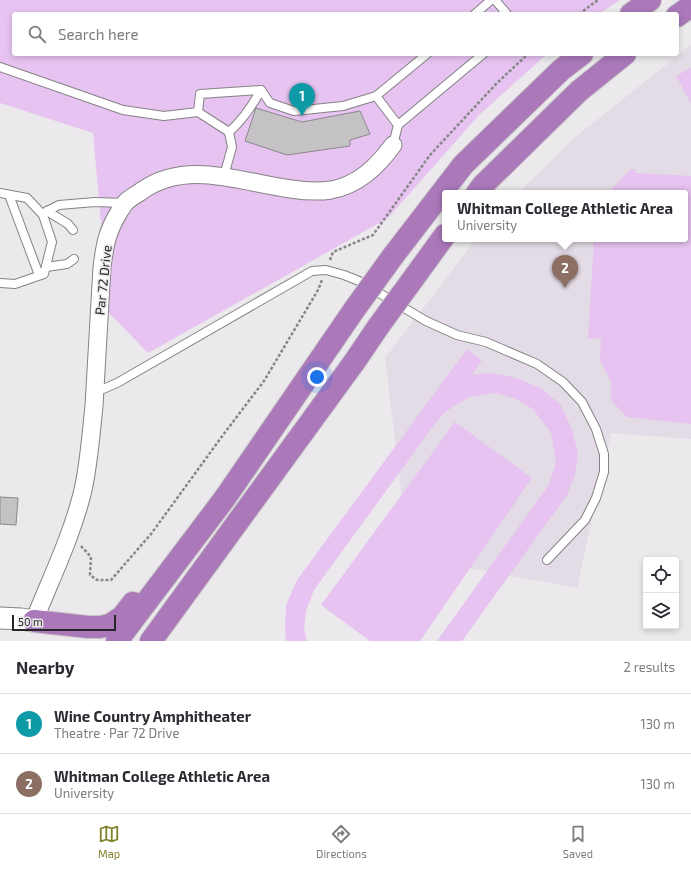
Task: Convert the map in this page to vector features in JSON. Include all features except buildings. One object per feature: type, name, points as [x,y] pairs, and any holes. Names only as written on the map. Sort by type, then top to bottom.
[{"type":"highway","points":[[634,12],[650,0]]},
{"type":"highway","points":[[679,15],[691,6]]},
{"type":"highway","points":[[444,190],[463,165],[562,70],[580,56]]},
{"type":"highway","points":[[479,190],[580,91],[623,56]]},
{"type":"highway","points":[[117,641],[225,498],[354,310],[442,192]]},
{"type":"highway","points":[[151,641],[442,239]]},
{"type":"highway","points":[[34,621],[88,627],[110,625],[122,617],[191,533],[225,498]]},
{"type":"highway","points":[[172,641],[174,621],[183,597]]},
{"type":"highway","points":[[34,621],[61,641]]},
{"type":"street","name":"Par 72 Drive","points":[[34,621],[67,541],[80,503],[88,463],[95,390],[102,267],[106,242],[112,224],[125,203],[152,184],[171,177],[193,174],[224,176],[279,188],[306,191],[330,190],[350,184],[365,175],[384,157],[393,145]]},
{"type":"street","points":[[0,618],[34,621]]},
{"type":"lane","points":[[476,12],[491,0]]},
{"type":"lane","points":[[495,0],[505,12]]},
{"type":"lane","points":[[261,90],[270,103],[294,111],[343,106],[376,96],[425,56]]},
{"type":"lane","points":[[393,145],[398,125],[481,56]]},
{"type":"lane","points":[[0,67],[123,110],[164,116],[198,112],[229,132],[232,147],[224,176]]},
{"type":"lane","points":[[198,112],[200,94],[261,90]]},
{"type":"lane","points":[[229,132],[237,125],[249,110],[261,90]]},
{"type":"lane","points":[[376,96],[398,125]]},
{"type":"lane","points":[[0,193],[27,198],[45,213],[68,224],[73,230]]},
{"type":"lane","points":[[9,195],[39,275]]},
{"type":"lane","points":[[45,213],[59,205],[95,202],[125,203]]},
{"type":"lane","points":[[0,283],[16,284],[44,274],[52,242],[45,213]]},
{"type":"lane","points":[[46,268],[67,264],[74,259]]},
{"type":"lane","points":[[95,390],[103,389],[117,383],[312,271],[326,270],[344,275],[359,281],[426,321],[457,335],[486,342],[537,364],[563,382],[582,402],[596,429],[604,454],[604,472],[596,498],[585,520],[547,560]]},
{"type":"path","points":[[582,12],[598,0]]},
{"type":"path","points":[[67,541],[82,546],[91,557],[90,575],[97,580],[111,580],[151,534],[264,381],[318,290],[333,252],[373,235],[430,155],[497,83],[526,56]]},
{"type":"shaded area","points":[[0,0],[620,0],[602,12],[12,12],[12,56],[545,56],[479,115],[388,218],[148,353],[109,313],[93,133],[0,103]]},
{"type":"shaded area","points":[[691,45],[691,439],[611,433],[577,588],[409,557],[385,358],[474,242],[688,242],[688,190],[521,190],[574,138]]},
{"type":"shaded area","points":[[691,68],[691,104],[676,76]]},
{"type":"shaded area","points":[[631,169],[636,170],[635,173],[691,176],[691,424],[627,417],[611,400],[611,382],[600,360],[601,338],[588,339],[594,242],[688,242],[688,190],[611,190]]},
{"type":"shaded area","points":[[467,349],[482,360],[472,375],[488,373],[504,375],[522,380],[542,389],[560,404],[572,429],[578,454],[575,475],[567,495],[462,641],[437,641],[548,486],[556,463],[551,433],[533,409],[516,399],[496,393],[469,397],[445,412],[434,425],[314,590],[306,611],[304,629],[307,641],[286,641],[286,605],[297,580]]},
{"type":"shaded area","points":[[455,422],[532,478],[420,641],[370,641],[321,605]]},
{"type":"place","name":"Wine Country Amphitheater","points":[[302,116]]},
{"type":"place","name":"Whitman College Athletic Area","points":[[565,288]]}]
